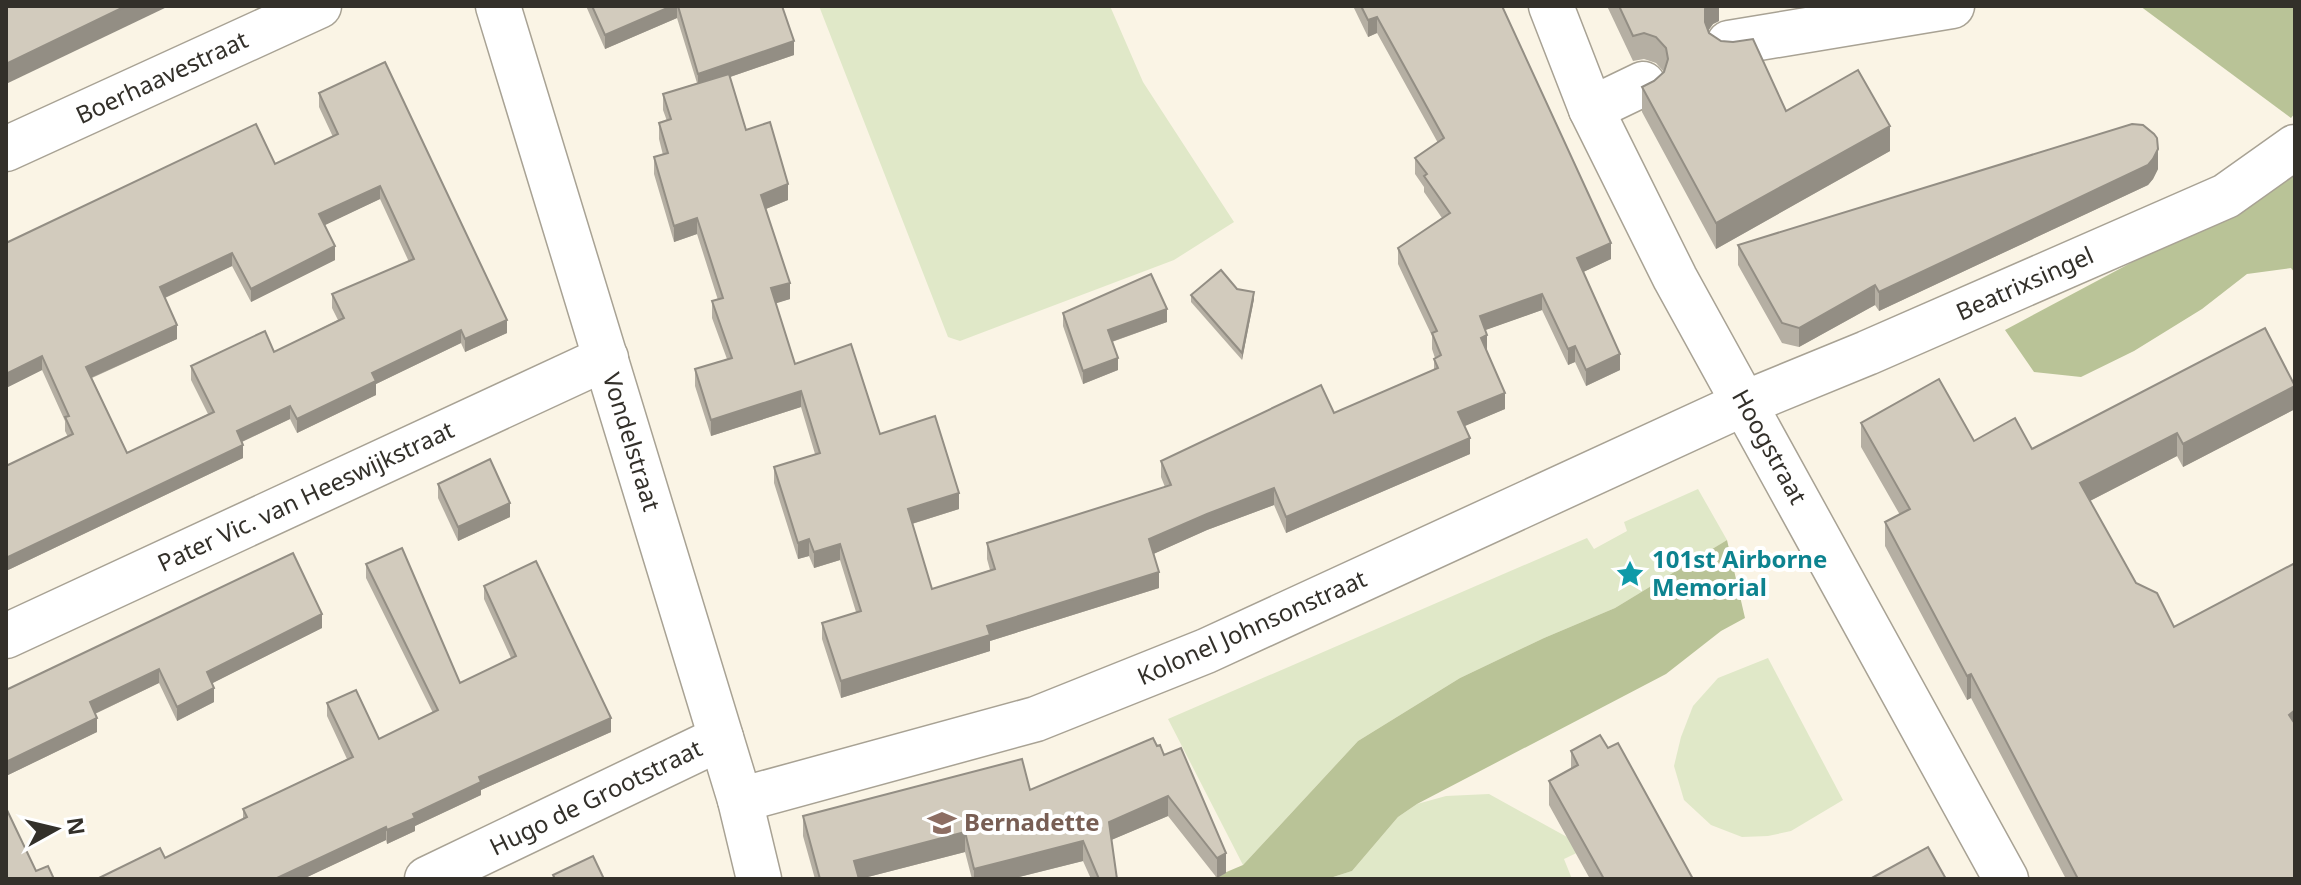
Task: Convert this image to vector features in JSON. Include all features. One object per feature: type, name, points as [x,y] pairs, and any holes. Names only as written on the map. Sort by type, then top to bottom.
[{"type":"street","name":"Boerhaavestraat","points":[[6,149],[319,6]]},
{"type":"street","name":"Vondelstraat","points":[[498,6],[740,800],[759,879]]},
{"type":"street","name":"Hoogstraat","points":[[1551,6],[1591,109],[1675,278],[2006,879]]},
{"type":"street","points":[[1729,43],[1952,6]]},
{"type":"street","points":[[1591,109],[1643,84]]},
{"type":"street","name":"Beatrixsingel","points":[[1745,403],[1882,347],[2226,196],[2295,147]]},
{"type":"street","name":"Pater Vic. van Heeswijkstraat","points":[[6,636],[606,358]]},
{"type":"street","name":"Kolonel Johnsonstraat","points":[[740,800],[1050,714],[1206,651],[1745,403]]},
{"type":"street","name":"Hugo de Grootstraat","points":[[427,879],[721,738]]},
{"type":"green space","points":[[819,6],[1110,6],[1143,82],[1234,222],[1174,260],[960,341],[948,337]]},
{"type":"green space","points":[[2140,6],[2295,6],[2295,113],[2291,118]]},
{"type":"green space","points":[[2295,164],[2295,273],[2291,268],[2247,274],[2202,309],[2134,351],[2081,377],[2034,372],[2005,330],[2232,209]]},
{"type":"green space","points":[[1698,489],[1727,540],[1615,608],[1460,678],[1358,741],[1243,865],[1168,719],[1587,538],[1594,549],[1627,531],[1624,522]]},
{"type":"green space","points":[[1727,540],[1745,618],[1721,631],[1666,674],[1417,804],[1398,817],[1352,871],[1327,879],[1210,879],[1243,865],[1358,741],[1460,678],[1615,608]]},
{"type":"green space","points":[[1768,658],[1843,800],[1791,831],[1742,837],[1711,825],[1684,800],[1674,766],[1693,706],[1718,678]]},
{"type":"green space","points":[[1489,794],[1587,848],[1564,859],[1572,879],[1327,879],[1352,871],[1398,817],[1417,804],[1446,796]]},
{"type":"building","points":[[6,6],[126,6],[6,64]]},
{"type":"building","points":[[592,6],[672,6],[605,35]]},
{"type":"building","points":[[678,6],[782,6],[794,41],[698,74]]},
{"type":"building","points":[[1361,6],[1502,6],[1611,243],[1577,258],[1620,354],[1586,370],[1575,346],[1568,349],[1542,294],[1480,316],[1487,335],[1481,338],[1505,393],[1458,412],[1470,438],[1286,517],[1274,488],[1149,539],[1159,572],[987,626],[990,635],[841,681],[822,623],[861,611],[840,544],[814,552],[809,539],[798,543],[774,467],[820,453],[801,391],[711,420],[695,369],[732,358],[712,301],[723,298],[697,218],[674,226],[654,157],[668,153],[659,123],[671,119],[663,94],[729,74],[746,130],[770,122],[788,184],[761,195],[790,283],[771,288],[795,364],[851,344],[880,434],[935,416],[959,493],[908,509],[932,589],[995,569],[987,543],[1171,485],[1161,461],[1321,385],[1334,413],[1438,368],[1434,359],[1441,355],[1432,333],[1437,331],[1398,248],[1450,213],[1415,158],[1444,138],[1377,17],[1368,20]]},
{"type":"building","points":[[1619,6],[1708,6],[1705,22],[1709,33],[1721,41],[1753,39],[1786,111],[1858,70],[1890,126],[1716,223],[1642,87],[1664,72],[1668,59],[1666,48],[1656,37],[1644,33],[1633,36]]},
{"type":"building","points":[[385,62],[507,320],[465,339],[461,330],[372,373],[376,381],[297,419],[290,406],[237,431],[243,445],[6,558],[6,466],[73,434],[65,417],[69,416],[42,356],[6,374],[6,243],[256,124],[275,164],[338,134],[319,93]],"holes":[[[380,186],[414,259],[332,294],[344,318],[274,352],[265,331],[191,366],[214,412],[127,453],[86,367],[177,325],[160,287],[232,253],[251,289],[335,246],[319,214]]]},
{"type":"building","points":[[2132,124],[2143,125],[2157,138],[2158,149],[2148,165],[1879,292],[1875,285],[1799,328],[1782,323],[1738,245]]},
{"type":"building","points":[[1221,270],[1237,289],[1254,292],[1242,353],[1191,295]]},
{"type":"building","points":[[1151,274],[1167,309],[1108,330],[1118,358],[1083,371],[1063,313]]},
{"type":"building","points":[[2265,328],[2295,386],[2183,444],[2177,433],[2080,483],[2136,583],[2157,593],[2174,627],[2295,563],[2295,710],[2289,715],[2295,724],[2295,879],[2078,879],[1971,674],[1967,676],[1885,522],[1910,509],[1861,423],[1939,379],[1974,441],[2015,418],[2032,449]]},
{"type":"building","points":[[490,459],[510,503],[458,527],[438,484]]},
{"type":"building","points":[[402,548],[460,683],[516,656],[484,586],[536,561],[611,718],[479,777],[481,782],[413,814],[415,818],[387,830],[386,827],[275,879],[97,879],[160,848],[165,858],[247,817],[243,809],[353,757],[327,703],[356,690],[379,739],[438,710],[366,564]]},
{"type":"building","points":[[293,553],[322,614],[207,672],[214,688],[177,707],[159,669],[90,702],[97,718],[6,762],[6,690]]},
{"type":"building","points":[[1600,735],[1608,748],[1618,743],[1693,879],[1604,879],[1549,781],[1578,765],[1571,751]]},
{"type":"building","points":[[1153,738],[1164,755],[1181,748],[1226,853],[1217,858],[1168,796],[1109,822],[1117,879],[1099,879],[1083,841],[974,869],[965,832],[854,861],[859,879],[820,879],[803,816],[1022,759],[1030,790]]},
{"type":"building","points":[[6,808],[36,871],[48,866],[54,879],[6,879]]},
{"type":"building","points":[[1928,847],[1946,879],[1870,879]]},
{"type":"building","points":[[593,856],[604,879],[555,879],[553,875]]},
{"type":"place","name":"101st Airborne Memorial","points":[[1630,574]]},
{"type":"place","name":"Bernadette","points":[[942,823]]}]
